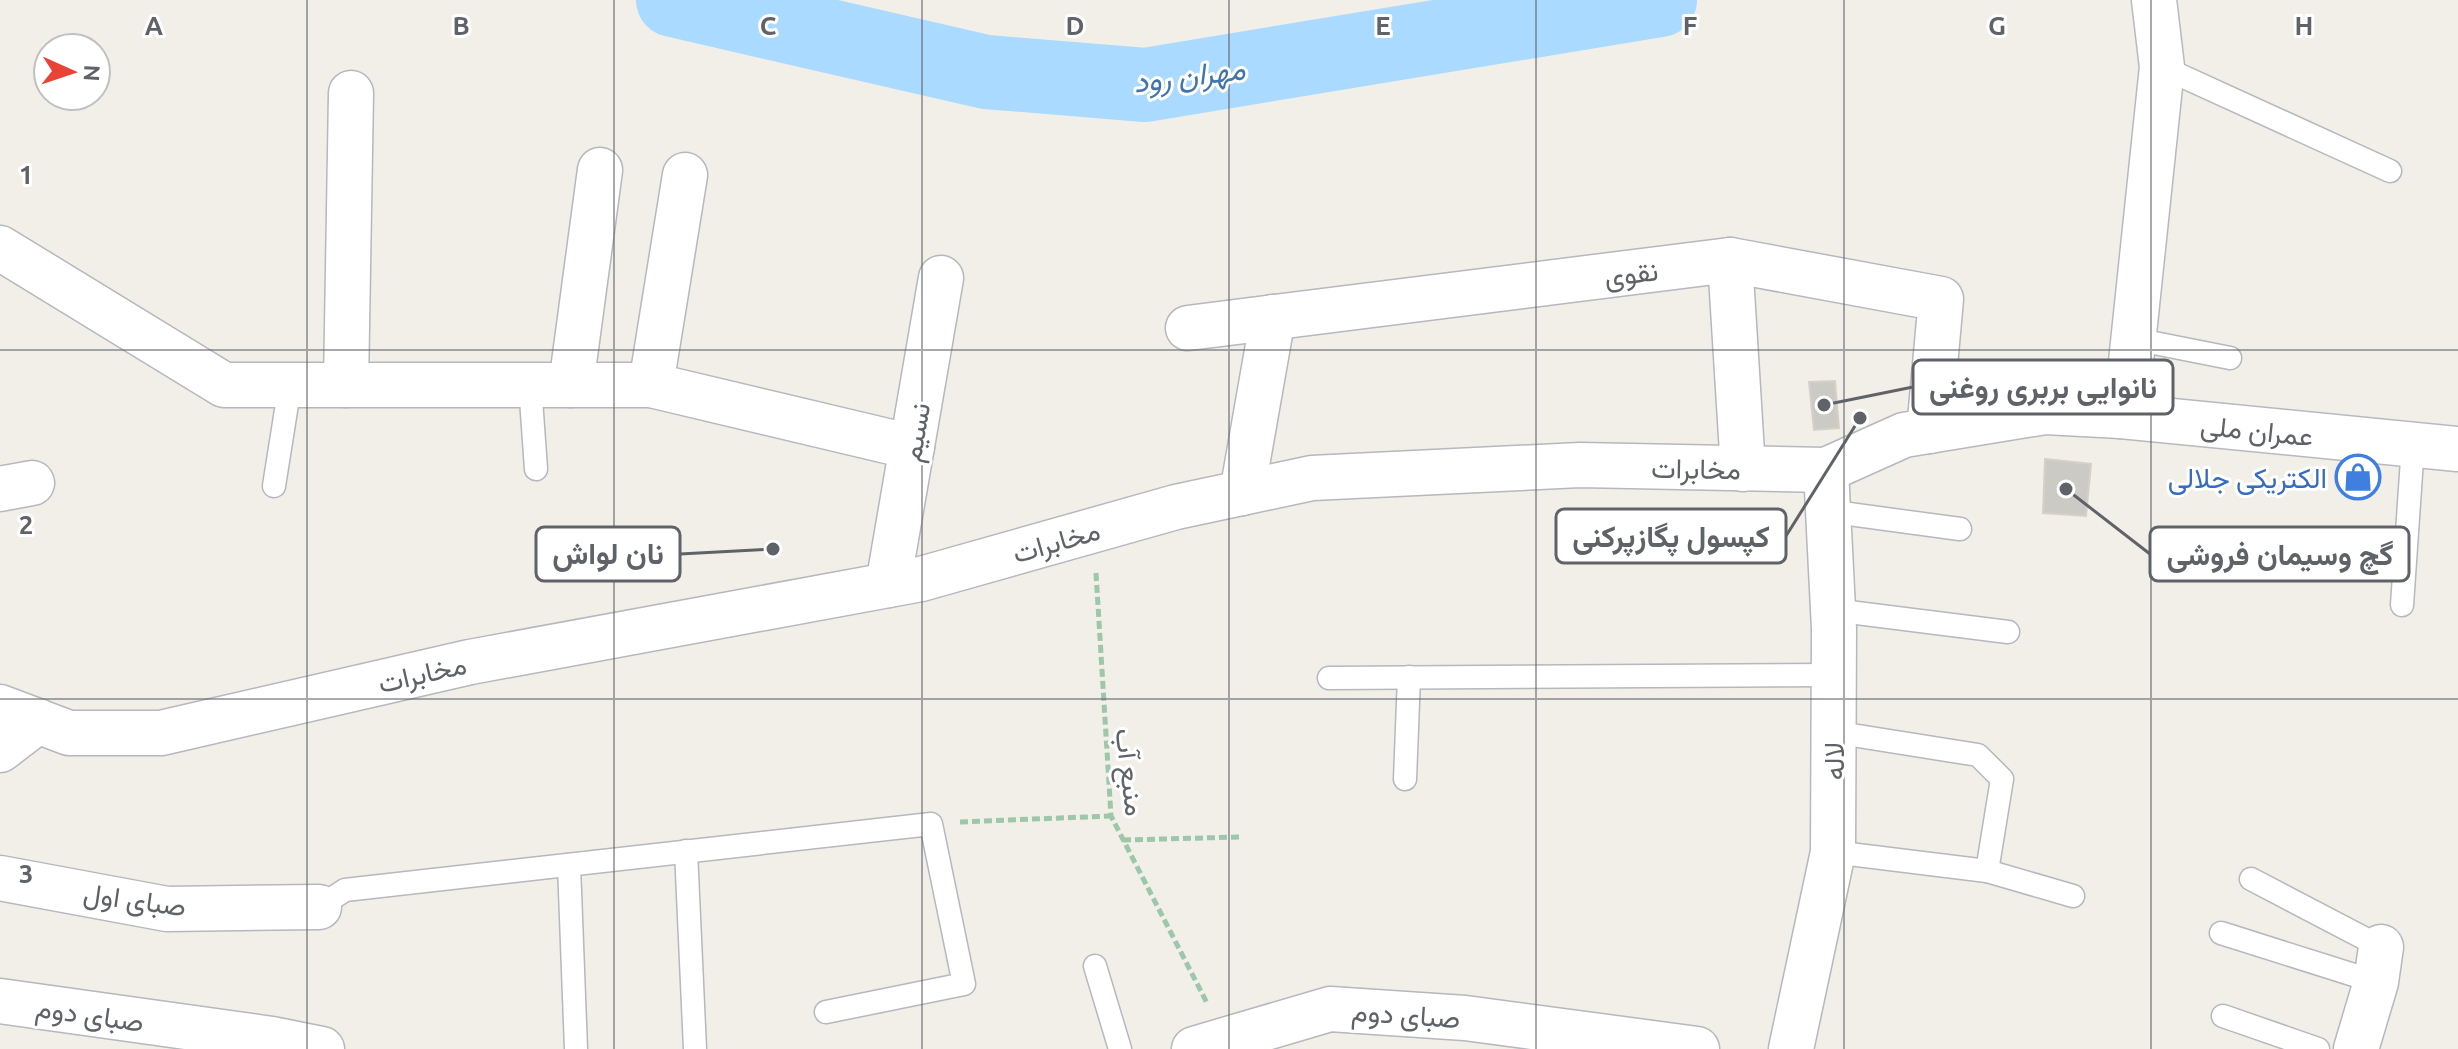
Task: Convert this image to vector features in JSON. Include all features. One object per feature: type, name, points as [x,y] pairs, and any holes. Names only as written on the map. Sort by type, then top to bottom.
[{"type":"street","points":[[2121,416],[2134,339],[2162,67],[2154,0]]},
{"type":"street","points":[[346,385],[351,93]]},
{"type":"street","points":[[550,385],[600,170]]},
{"type":"street","points":[[651,385],[685,175]]},
{"type":"street","points":[[0,248],[224,385],[651,385],[912,447]]},
{"type":"street","points":[[1730,260],[1743,469]]},
{"type":"street","name":"نقوی","points":[[1188,328],[1730,260],[1941,299],[1929,431]]},
{"type":"street","name":"نسیم","points":[[888,585],[941,278]]},
{"type":"street","points":[[1242,493],[1273,317]]},
{"type":"street","name":"مخابرات","points":[[19,714],[69,733],[161,733],[470,662],[921,579],[1176,507],[1312,478],[1580,465],[1743,469],[1826,490],[1904,435],[2045,412],[2121,416]]},
{"type":"street","name":"عمران ملی","points":[[2121,416],[2458,449]]},
{"type":"street","name":"لاله","points":[[1791,1049],[1833,852],[1833,610],[1826,490]]},
{"type":"street","points":[[0,750],[19,714]]},
{"type":"street","name":"صبای اول","points":[[0,878],[167,909],[319,907]]},
{"type":"street","points":[[2356,1049],[2378,965]]},
{"type":"street","name":"صبای دوم","points":[[0,1001],[272,1039],[322,1049]]},
{"type":"street","name":"صبای دوم","points":[[1210,1044],[1330,1009],[1465,1018],[1611,1044],[1697,1049]]},
{"type":"lane","points":[[2162,67],[2390,171]]},
{"type":"lane","points":[[2134,339],[2230,358]]},
{"type":"lane","points":[[274,486],[290,385]]},
{"type":"lane","points":[[536,469],[550,385]]},
{"type":"lane","points":[[2402,605],[2413,445]]},
{"type":"lane","points":[[1826,490],[1960,529]]},
{"type":"lane","points":[[2276,547],[2404,566]]},
{"type":"lane","points":[[1833,610],[2008,632]]},
{"type":"lane","points":[[1329,678],[1834,675]]},
{"type":"lane","points":[[1405,779],[1409,677]]},
{"type":"lane","points":[[1833,732],[1978,755],[2002,779],[1987,871]]},
{"type":"lane","points":[[319,907],[345,890],[931,824],[964,984],[826,1012]]},
{"type":"lane","points":[[686,851],[695,1049]]},
{"type":"lane","points":[[1833,852],[1987,871],[2073,896]]},
{"type":"lane","points":[[569,865],[576,1049]]},
{"type":"lane","points":[[2251,879],[2378,965]]},
{"type":"lane","points":[[2221,933],[2378,965]]},
{"type":"lane","points":[[1095,966],[1120,1049]]},
{"type":"lane","points":[[2223,1016],[2318,1049]]},
{"type":"path","name":"منبع آب","points":[[1093,531],[1111,816],[1210,1044]]},
{"type":"path","points":[[931,824],[1111,816]]},
{"type":"path","points":[[1123,840],[1241,837]]},
{"type":"building","points":[[1835,381],[1839,428],[1814,430],[1809,382]]},
{"type":"building","points":[[2045,459],[2091,464],[2086,516],[2043,513]]},
{"type":"waterway","name":"مهران رود","points":[[673,0],[986,72],[1145,85],[1660,0]]},
{"type":"place","name":"نانوایی بربری روغنی","points":[[1824,405]]},
{"type":"place","name":"کپسول پگازپرکنی","points":[[1860,418]]},
{"type":"place","name":"الکتریکی جلالی","points":[[2358,477]]},
{"type":"place","name":"گچ وسیمان فروشی","points":[[2066,489]]},
{"type":"place","name":"نان لواش","points":[[773,549]]}]
